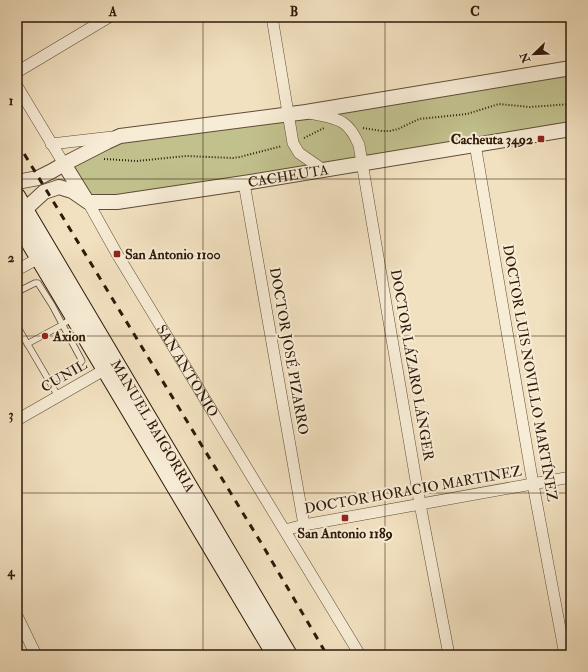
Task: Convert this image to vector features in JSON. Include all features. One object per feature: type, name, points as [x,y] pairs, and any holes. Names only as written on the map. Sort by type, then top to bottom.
[{"type":"main road","name":"MANUEL BAIGORRIA","points":[[17,196],[20,215],[39,258],[63,299]]},
{"type":"main road","name":"MANUEL BAIGORRIA","points":[[20,215],[73,318],[275,655]]},
{"type":"main road","name":"MANUEL BAIGORRIA","points":[[85,338],[289,655]]},
{"type":"street","points":[[17,72],[108,17]]},
{"type":"street","points":[[272,17],[293,143],[299,153],[322,169]]},
{"type":"street","points":[[51,144],[288,115],[571,68]]},
{"type":"street","name":"SAN ANTONIO","points":[[17,86],[360,655]]},
{"type":"street","points":[[306,112],[340,120],[346,124]]},
{"type":"street","name":"DOCTOR LÁZARO LÁNGER","points":[[346,124],[355,136],[359,145],[420,504],[450,655]]},
{"type":"street","name":"CACHEUTA","points":[[88,202],[117,202],[571,129]]},
{"type":"street","points":[[17,182],[38,178],[120,136]]},
{"type":"street","name":"DOCTOR LUIS NOVILLO MARTÍNEZ","points":[[475,144],[533,484],[565,655]]},
{"type":"street","name":"DOCTOR JOSÉ PIZARRO","points":[[244,182],[304,525]]},
{"type":"street","points":[[20,215],[44,192],[59,187],[72,191],[88,202]]},
{"type":"street","points":[[17,270],[39,258]]},
{"type":"street","name":"CUNIL","points":[[17,420],[104,370]]},
{"type":"street","name":"DOCTOR HORACIO MARTINEZ","points":[[285,530],[304,525],[571,477]]},
{"type":"street","points":[[17,616],[36,655]]},
{"type":"lane","points":[[17,292],[38,283],[63,299],[85,338],[82,361],[50,382]]},
{"type":"lane","points":[[27,344],[73,318]]},
{"type":"lane","points":[[17,326],[58,396]]},
{"type":"path","points":[[102,159],[138,161],[186,156],[233,158],[293,143],[329,126],[346,124],[382,131],[390,131],[398,129],[419,119],[466,114],[499,104],[530,107],[571,104]]},
{"type":"green space","points":[[571,68],[571,129],[88,202],[64,164],[107,142]]},
{"type":"railway","points":[[17,142],[263,546],[327,655]]},
{"type":"place","name":"Cacheuta 3492","points":[[541,139]]},
{"type":"place","name":"San Antonio 1100","points":[[117,254]]},
{"type":"place","name":"Axion","points":[[45,336]]},
{"type":"place","name":"San Antonio 1189","points":[[345,518]]}]
